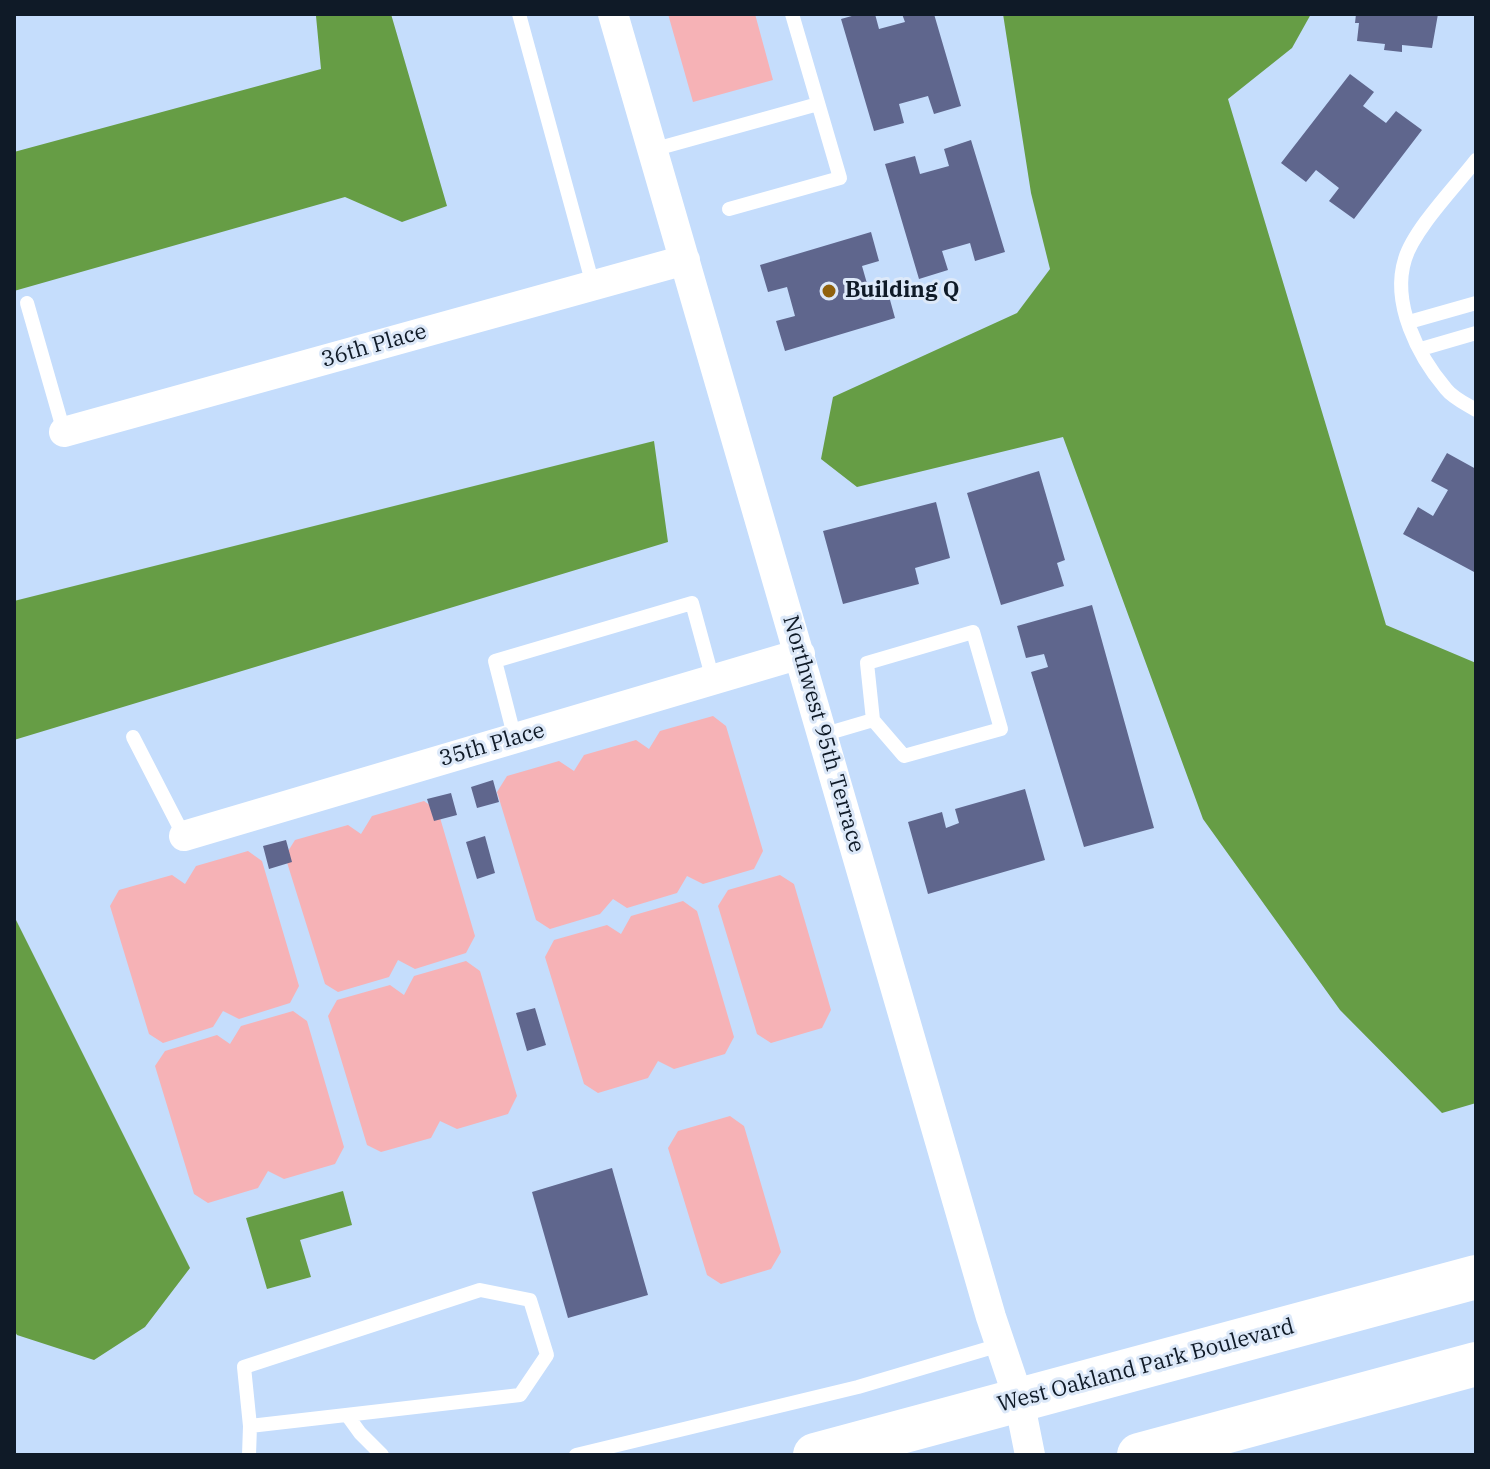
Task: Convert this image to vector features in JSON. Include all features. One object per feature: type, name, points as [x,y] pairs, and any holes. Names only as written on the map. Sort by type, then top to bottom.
[{"type":"main road","name":"West Oakland Park Boulevard","points":[[815,1455],[1476,1277]]},
{"type":"main road","points":[[1139,1455],[1476,1364]]},
{"type":"street","name":"Northwest 95th Terrace","points":[[613,14],[1000,1345],[1019,1400],[1030,1455]]},
{"type":"street","name":"36th Place","points":[[64,432],[685,260]]},
{"type":"street","name":"35th Place","points":[[184,836],[800,654]]},
{"type":"lane","points":[[519,14],[593,285]]},
{"type":"lane","points":[[729,209],[840,178],[792,14]]},
{"type":"lane","points":[[652,150],[818,104]]},
{"type":"lane","points":[[1476,160],[1414,239],[1404,261],[1403,304],[1421,349],[1448,392],[1476,410]]},
{"type":"lane","points":[[27,303],[64,432]]},
{"type":"lane","points":[[1409,322],[1476,303]]},
{"type":"lane","points":[[1421,349],[1476,333]]},
{"type":"lane","points":[[515,739],[495,661],[692,603],[713,680]]},
{"type":"lane","points":[[973,632],[1001,729],[904,756],[873,720],[867,663],[973,632]]},
{"type":"lane","points":[[822,735],[873,720]]},
{"type":"lane","points":[[133,737],[184,836]]},
{"type":"lane","points":[[249,1455],[250,1426],[244,1367],[480,1290],[530,1300],[547,1355],[520,1395],[250,1426]]},
{"type":"lane","points":[[576,1455],[858,1387],[1000,1345]]},
{"type":"lane","points":[[347,1415],[382,1455]]},
{"type":"shaded area","points":[[391,14],[447,206],[402,222],[345,197],[14,291],[14,152],[321,69],[316,16]]},
{"type":"shaded area","points":[[668,14],[755,14],[773,80],[693,102]]},
{"type":"shaded area","points":[[1003,14],[1311,14],[1292,48],[1228,99],[1386,625],[1476,663],[1476,1103],[1442,1113],[1340,1010],[1203,819],[1063,437],[857,487],[821,459],[833,397],[1017,313],[1050,269],[1031,193]]},
{"type":"shaded area","points":[[654,441],[668,542],[14,740],[14,601]]},
{"type":"shaded area","points":[[713,716],[726,726],[763,851],[754,869],[703,884],[687,876],[677,893],[627,908],[613,899],[600,914],[550,929],[536,920],[497,792],[507,776],[559,761],[574,771],[584,755],[636,740],[649,749],[660,731]]},
{"type":"shaded area","points":[[424,801],[438,811],[475,936],[466,953],[415,969],[398,960],[389,977],[338,992],[325,984],[285,856],[295,840],[348,825],[361,834],[372,816]]},
{"type":"shaded area","points":[[248,851],[262,861],[299,986],[290,1003],[239,1019],[223,1011],[213,1027],[163,1043],[149,1034],[110,906],[119,890],[172,875],[185,884],[196,866]]},
{"type":"shaded area","points":[[780,875],[794,884],[831,1010],[822,1028],[771,1043],[757,1034],[718,906],[728,890]]},
{"type":"shaded area","points":[[683,901],[697,911],[734,1037],[725,1054],[674,1069],[658,1061],[648,1078],[598,1093],[584,1084],[545,957],[554,940],[607,925],[621,934],[631,916]]},
{"type":"shaded area","points":[[14,916],[190,1268],[145,1327],[94,1360],[17,1335],[14,1330]]},
{"type":"shaded area","points":[[466,961],[480,971],[517,1096],[508,1114],[457,1129],[440,1121],[431,1138],[381,1152],[367,1145],[328,1016],[337,1000],[390,985],[404,995],[414,976]]},
{"type":"shaded area","points":[[293,1011],[307,1021],[344,1147],[335,1164],[284,1179],[268,1171],[258,1188],[208,1203],[194,1194],[155,1066],[165,1051],[217,1035],[230,1044],[241,1026]]},
{"type":"shaded area","points":[[730,1116],[744,1126],[781,1252],[771,1269],[721,1284],[707,1275],[668,1148],[678,1131]]},
{"type":"shaded area","points":[[343,1191],[352,1225],[300,1240],[311,1277],[267,1289],[246,1218]]},
{"type":"building","points":[[875,14],[879,29],[905,22],[902,14],[934,14],[961,106],[934,114],[928,96],[899,104],[904,123],[874,131],[841,19]]},
{"type":"building","points":[[1356,14],[1438,14],[1432,48],[1402,45],[1402,52],[1384,50],[1385,44],[1357,41],[1359,23],[1355,23]]},
{"type":"building","points":[[1350,74],[1374,92],[1363,106],[1386,123],[1396,111],[1422,130],[1354,219],[1329,201],[1339,188],[1316,170],[1306,182],[1281,163]]},
{"type":"building","points":[[971,140],[1005,252],[975,261],[970,243],[942,251],[948,270],[919,279],[885,164],[915,156],[920,174],[949,166],[944,149]]},
{"type":"building","name":"Building Q","points":[[871,232],[879,261],[862,266],[870,294],[887,289],[895,318],[785,351],[776,321],[795,316],[787,287],[768,292],[760,265]]},
{"type":"building","points":[[1447,453],[1476,469],[1476,573],[1403,534],[1418,507],[1433,516],[1448,490],[1431,481]]},
{"type":"building","points":[[1039,471],[1065,560],[1057,563],[1064,586],[1001,605],[967,493]]},
{"type":"building","points":[[936,502],[950,558],[915,568],[919,584],[843,604],[823,531]]},
{"type":"building","points":[[1092,605],[1154,828],[1084,847],[1031,672],[1048,667],[1044,654],[1026,658],[1017,626]]},
{"type":"building","points":[[493,780],[499,802],[477,808],[471,787]]},
{"type":"building","points":[[1025,789],[1045,860],[928,894],[908,822],[942,812],[946,828],[959,823],[955,809]]},
{"type":"building","points":[[451,793],[457,815],[434,821],[427,799]]},
{"type":"building","points":[[485,836],[495,873],[477,879],[466,842]]},
{"type":"building","points":[[286,840],[292,862],[269,869],[263,846]]},
{"type":"building","points":[[535,1008],[546,1045],[527,1051],[516,1013]]},
{"type":"building","points":[[612,1168],[648,1295],[568,1318],[532,1192]]},
{"type":"place","name":"Building Q","points":[[829,291]]}]
